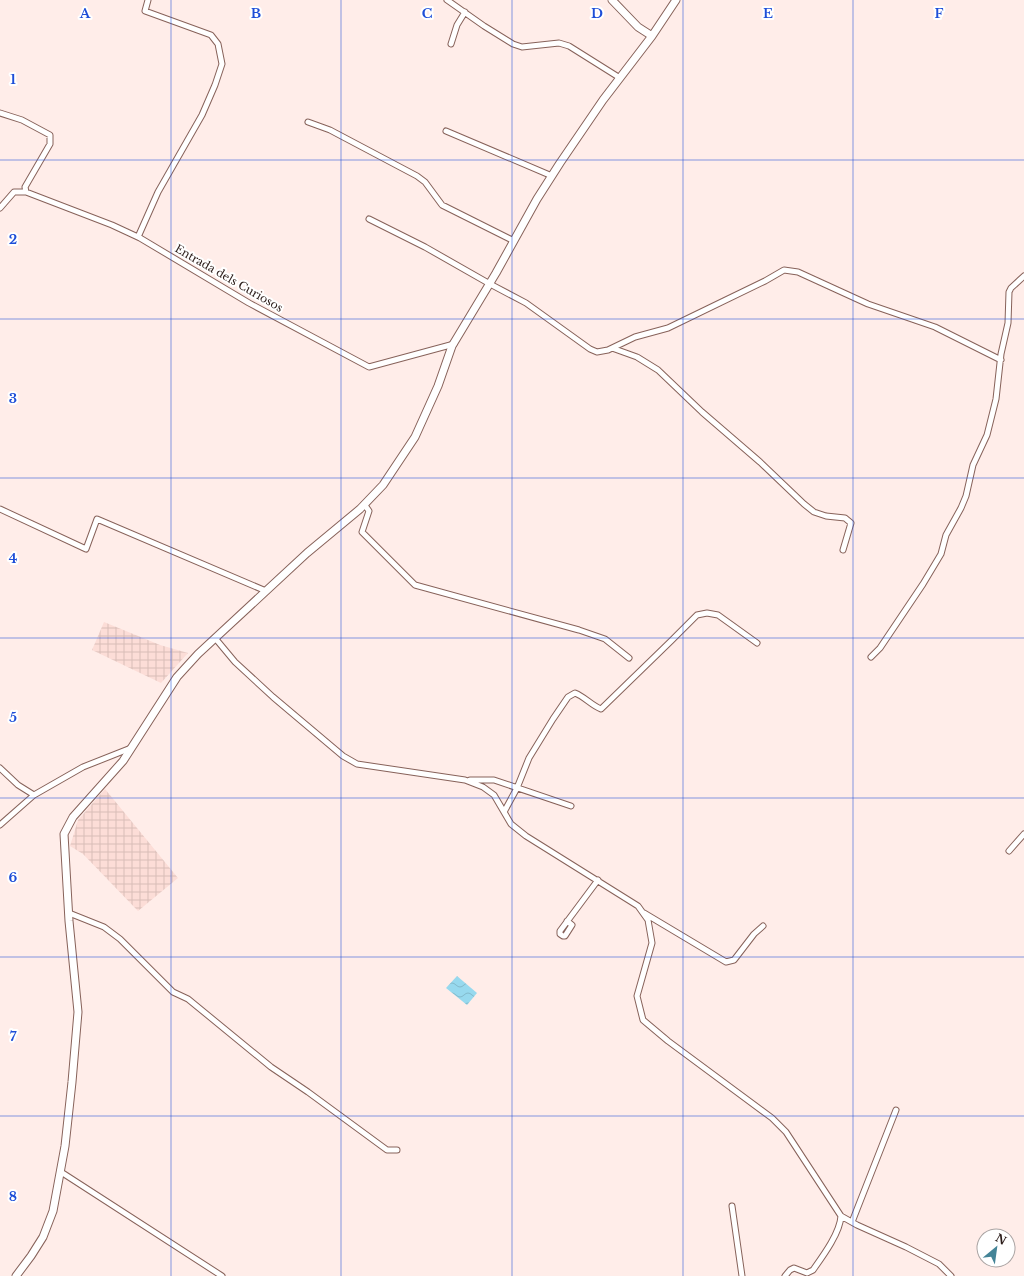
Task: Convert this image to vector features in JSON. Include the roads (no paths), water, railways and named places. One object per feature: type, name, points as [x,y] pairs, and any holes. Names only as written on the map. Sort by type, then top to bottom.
[{"type":"main road","points":[[612,0],[638,27],[652,36]]},
{"type":"main road","points":[[16,1276],[43,1237],[54,1211],[61,1172],[72,1082],[78,1012],[69,913],[64,834],[73,817],[123,761],[177,677],[198,654],[266,590],[364,504],[383,485],[415,437],[438,386],[454,344],[552,176],[603,100],[652,36],[676,0]]},
{"type":"street","points":[[138,237],[158,192],[202,116],[222,64],[218,44],[211,35],[145,11],[148,0]]},
{"type":"street","points":[[447,0],[513,44],[522,47],[559,43],[569,46],[620,78]]},
{"type":"street","points":[[451,44],[457,25],[465,12]]},
{"type":"street","points":[[0,113],[22,120],[50,135],[50,144],[25,187],[26,192],[14,192],[0,208]]},
{"type":"street","points":[[308,122],[330,130],[417,176],[425,182],[442,205],[514,241]]},
{"type":"street","points":[[446,131],[552,176]]},
{"type":"street","name":"Entrada dels Curiosos","points":[[26,192],[112,225],[138,237],[249,303],[369,367],[454,344]]},
{"type":"street","points":[[369,219],[425,247],[490,284],[526,302],[590,349],[597,352],[608,350],[635,337],[668,328],[784,270],[798,272],[868,304],[935,327],[1000,360]]},
{"type":"street","points":[[871,657],[880,648],[923,584],[941,554],[946,535],[966,496],[973,465],[987,435],[996,399],[1000,360],[1008,323],[1009,292],[1011,288],[1024,276]]},
{"type":"street","points":[[612,348],[638,358],[658,370],[702,412],[760,462],[814,512],[826,516],[845,518],[851,523],[843,550]]},
{"type":"street","points":[[364,504],[369,511],[362,532],[415,585],[579,630],[605,639],[629,658]]},
{"type":"street","points":[[0,510],[86,549],[98,518],[266,590]]},
{"type":"street","points":[[504,812],[517,788],[529,758],[568,697],[575,693],[583,696],[601,709],[672,642],[697,615],[707,613],[718,615],[757,643]]},
{"type":"street","points":[[216,638],[235,662],[309,729],[343,756],[357,764],[465,780],[494,780],[571,806]]},
{"type":"street","points":[[0,825],[34,795],[83,767],[131,748]]},
{"type":"street","points":[[0,768],[18,785],[34,795]]},
{"type":"street","points":[[465,780],[483,787],[494,795],[511,824],[526,836],[598,880],[638,906],[642,911],[648,920],[652,943],[637,996],[643,1020],[668,1041],[772,1118],[786,1132],[841,1216],[939,1264],[951,1276]]},
{"type":"street","points":[[1009,851],[1024,834]]},
{"type":"street","points":[[567,922],[598,880]]},
{"type":"street","points":[[642,911],[726,962],[734,960],[754,934],[763,926]]},
{"type":"street","points":[[69,913],[104,927],[120,939],[173,992],[188,999],[271,1067],[387,1150],[397,1150]]},
{"type":"street","points":[[852,1222],[896,1110]]},
{"type":"street","points":[[61,1172],[222,1276]]},
{"type":"street","points":[[732,1206],[742,1276]]},
{"type":"street","points":[[785,1276],[794,1268],[807,1272],[813,1270],[837,1231],[841,1222],[841,1216]]},
{"type":"water","points":[[457,976],[477,993],[467,1005],[446,988]]}]
